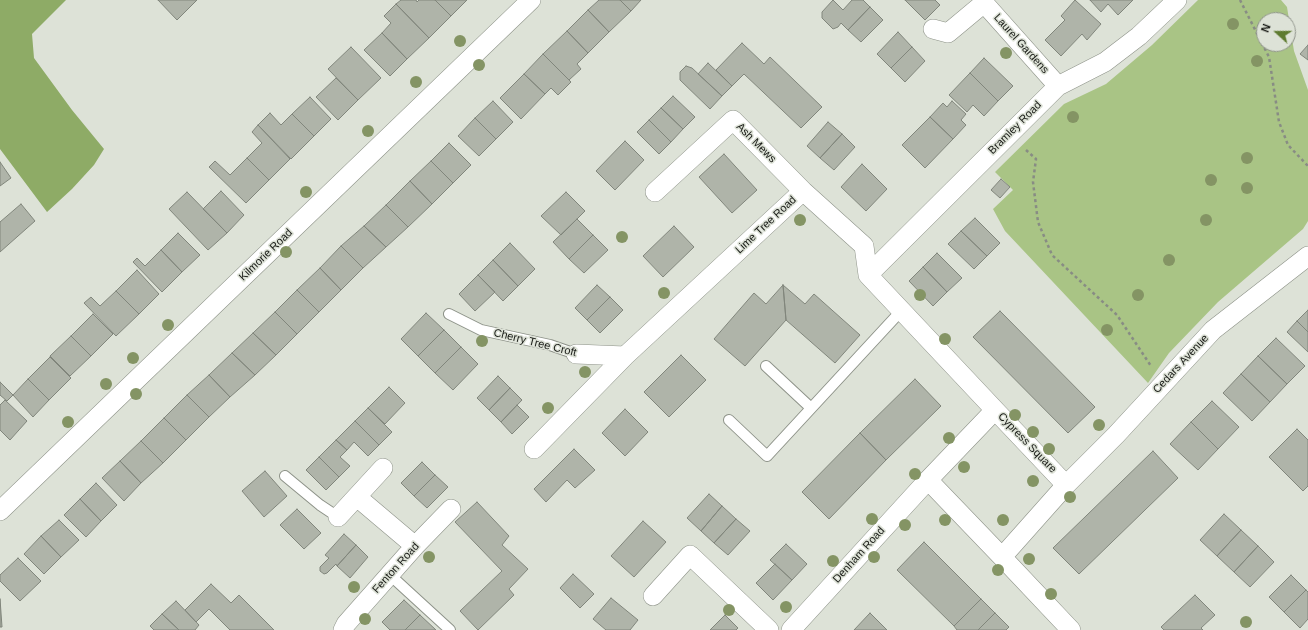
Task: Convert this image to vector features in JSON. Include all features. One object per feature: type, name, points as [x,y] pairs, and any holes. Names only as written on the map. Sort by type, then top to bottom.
[{"type":"street","name":"Kilmorie Road","points":[[0,511],[531,0]]},
{"type":"street","name":"Bramley Road","points":[[868,275],[1058,86],[1105,62],[1139,36],[1177,0]]},
{"type":"street","name":"Laurel Gardens","points":[[933,29],[948,33],[983,1],[1058,86]]},
{"type":"street","name":"Ash Mews","points":[[655,192],[733,120],[803,191]]},
{"type":"street","name":"Lime Tree Road","points":[[534,449],[625,356],[803,191],[864,246],[868,275]]},
{"type":"street","name":"Cedars Avenue","points":[[1066,485],[1116,435],[1213,330],[1308,256]]},
{"type":"street","points":[[868,275],[995,410]]},
{"type":"street","name":"Cherry Tree Croft","points":[[576,354],[625,356]]},
{"type":"street","name":"Cypress Square","points":[[928,480],[995,410],[1066,485]]},
{"type":"street","points":[[338,517],[383,468]]},
{"type":"street","points":[[928,480],[1071,630]]},
{"type":"street","name":"Denham Road","points":[[791,630],[928,480]]},
{"type":"street","points":[[1002,557],[1066,485]]},
{"type":"street","points":[[357,497],[415,546]]},
{"type":"street","name":"Fenton Road","points":[[343,630],[346,624],[415,546],[452,509]]},
{"type":"street","points":[[653,596],[690,555],[769,630]]},
{"type":"lane","points":[[729,420],[767,456],[902,311]]},
{"type":"lane","name":"Cherry Tree Croft","points":[[449,314],[481,330],[550,345],[576,354]]},
{"type":"lane","points":[[766,366],[811,408]]},
{"type":"lane","points":[[285,476],[320,505],[338,517]]},
{"type":"lane","points":[[390,575],[450,630]]},
{"type":"path","points":[[1240,0],[1269,57],[1279,122],[1288,145],[1308,166]]},
{"type":"path","points":[[1009,134],[1036,159],[1033,182],[1038,222],[1052,255],[1117,315],[1149,363],[1166,380]]},
{"type":"green space","points":[[0,0],[66,0],[32,34],[34,58],[72,110],[104,149],[94,165],[72,189],[47,212],[0,149]]},
{"type":"green space","points":[[1198,0],[1281,0],[1287,7],[1288,12],[1256,12],[1256,52],[1294,52],[1308,90],[1308,221],[1303,229],[1218,302],[1169,353],[1148,383],[1005,231],[993,209],[1013,190],[995,172],[1064,104],[1106,84],[1152,45]]},
{"type":"building","points":[[158,0],[197,0],[177,20]]},
{"type":"building","points":[[401,0],[416,0],[417,2],[419,0],[435,0],[451,16],[429,38],[396,4]]},
{"type":"building","points":[[435,0],[467,0],[451,16]]},
{"type":"building","points":[[599,0],[620,0],[631,11],[609,32],[588,10]]},
{"type":"building","points":[[620,0],[641,0],[631,11]]},
{"type":"building","points":[[833,0],[843,10],[852,0],[863,0],[870,7],[848,30],[841,23],[838,27],[833,29],[822,18],[822,12]]},
{"type":"building","points":[[905,0],[935,0],[940,5],[925,20]]},
{"type":"building","points":[[1075,0],[1101,24],[1087,40],[1082,34],[1061,56],[1045,40],[1065,20],[1061,16]]},
{"type":"building","points":[[1090,0],[1133,0],[1118,15],[1108,4],[1101,12]]},
{"type":"building","points":[[396,4],[429,38],[407,59],[382,33],[391,23],[384,16]]},
{"type":"building","points":[[870,7],[883,20],[861,42],[848,30]]},
{"type":"building","points":[[588,10],[609,32],[588,53],[567,31]]},
{"type":"building","points":[[567,31],[588,53],[577,64],[581,69],[569,80],[543,54]]},
{"type":"building","points":[[898,32],[912,47],[891,68],[877,54]]},
{"type":"building","points":[[382,33],[407,59],[390,76],[364,50]]},
{"type":"building","points":[[742,43],[764,64],[770,57],[822,107],[801,128],[744,74],[732,86],[716,70]]},
{"type":"building","points":[[1308,45],[1308,60],[1300,54]]},
{"type":"building","points":[[351,47],[381,78],[358,100],[328,69]]},
{"type":"building","points":[[912,47],[925,61],[905,82],[891,68]]},
{"type":"building","points":[[543,54],[571,82],[558,95],[551,88],[545,94],[524,74]]},
{"type":"building","points":[[984,58],[1013,86],[998,101],[970,73]]},
{"type":"building","points":[[708,63],[732,86],[722,96],[698,74]]},
{"type":"building","points":[[686,66],[692,68],[722,96],[710,109],[680,80],[680,72]]},
{"type":"building","points":[[970,73],[998,101],[984,116],[973,105],[967,112],[949,95]]},
{"type":"building","points":[[524,74],[545,94],[521,119],[500,98]]},
{"type":"building","points":[[336,78],[358,100],[338,120],[316,97]]},
{"type":"building","points":[[673,96],[695,117],[683,129],[661,108]]},
{"type":"building","points":[[310,97],[331,119],[314,136],[292,114]]},
{"type":"building","points":[[493,101],[513,122],[496,139],[475,118]]},
{"type":"building","points":[[952,101],[966,114],[961,120],[966,125],[953,139],[930,117],[943,103],[947,107]]},
{"type":"building","points":[[661,108],[683,129],[671,142],[649,120]]},
{"type":"building","points":[[270,113],[281,125],[292,114],[314,136],[291,159],[258,125]]},
{"type":"building","points":[[930,117],[953,139],[925,168],[902,145]]},
{"type":"building","points":[[475,118],[496,139],[479,156],[458,136]]},
{"type":"building","points":[[649,120],[671,142],[659,154],[637,132]]},
{"type":"building","points":[[828,122],[842,134],[820,158],[807,146]]},
{"type":"building","points":[[258,125],[290,159],[269,180],[247,158],[262,143],[252,132]]},
{"type":"building","points":[[842,134],[855,147],[834,170],[820,158]]},
{"type":"building","points":[[625,141],[644,160],[615,190],[596,171]]},
{"type":"building","points":[[449,143],[471,165],[453,183],[431,161]]},
{"type":"building","points":[[724,154],[757,190],[732,213],[699,177]]},
{"type":"building","points":[[247,158],[269,180],[246,203],[209,167],[215,161],[230,175]]},
{"type":"building","points":[[431,161],[453,183],[432,204],[410,181]]},
{"type":"building","points":[[0,162],[11,178],[0,186]]},
{"type":"building","points":[[862,164],[887,189],[866,211],[841,187]]},
{"type":"building","points":[[1001,179],[1010,187],[1000,198],[991,190]]},
{"type":"building","points":[[410,181],[432,204],[408,227],[386,205]]},
{"type":"building","points":[[221,191],[244,215],[227,233],[203,209]]},
{"type":"building","points":[[187,192],[227,233],[208,250],[169,209]]},
{"type":"building","points":[[566,192],[585,211],[561,235],[541,216]]},
{"type":"building","points":[[21,204],[35,221],[0,252],[0,222]]},
{"type":"building","points":[[386,205],[408,227],[386,247],[364,226]]},
{"type":"building","points":[[975,218],[1000,243],[987,256],[961,231]]},
{"type":"building","points":[[577,219],[593,235],[569,259],[553,242]]},
{"type":"building","points":[[364,226],[386,247],[363,268],[341,246]]},
{"type":"building","points":[[674,226],[694,247],[663,277],[643,256]]},
{"type":"building","points":[[961,231],[987,256],[974,269],[948,244]]},
{"type":"building","points":[[178,233],[200,255],[182,272],[161,250]]},
{"type":"building","points":[[593,235],[608,250],[584,273],[569,259]]},
{"type":"building","points":[[510,243],[535,269],[518,286],[493,260]]},
{"type":"building","points":[[341,246],[363,268],[341,290],[320,268]]},
{"type":"building","points":[[161,250],[182,272],[162,292],[133,262],[137,258],[145,266]]},
{"type":"building","points":[[937,253],[962,278],[947,292],[923,267]]},
{"type":"building","points":[[493,260],[518,286],[503,301],[478,275]]},
{"type":"building","points":[[923,267],[947,292],[933,306],[909,281]]},
{"type":"building","points":[[320,268],[341,290],[319,312],[297,290]]},
{"type":"building","points":[[137,270],[159,294],[139,314],[116,291]]},
{"type":"building","points":[[478,275],[495,292],[475,311],[459,294]]},
{"type":"building","points":[[597,285],[610,297],[587,320],[575,308]]},
{"type":"building","points":[[783,285],[786,320],[745,366],[714,339],[754,293],[766,304]]},
{"type":"building","points":[[783,285],[805,304],[814,294],[860,335],[835,363],[786,320]]},
{"type":"building","points":[[297,290],[319,312],[297,334],[275,312]]},
{"type":"building","points":[[116,291],[139,314],[116,336],[84,303],[91,297],[100,306]]},
{"type":"building","points":[[610,297],[623,310],[600,333],[587,320]]},
{"type":"building","points":[[1308,310],[1308,332],[1297,321]]},
{"type":"building","points":[[1000,311],[1095,407],[1068,433],[973,337]]},
{"type":"building","points":[[275,312],[297,334],[276,355],[253,333]]},
{"type":"building","points":[[426,313],[444,330],[418,356],[401,339]]},
{"type":"building","points":[[93,314],[113,334],[91,356],[71,336]]},
{"type":"building","points":[[1297,321],[1308,332],[1308,352],[1287,332]]},
{"type":"building","points":[[444,330],[461,347],[435,373],[418,356]]},
{"type":"building","points":[[253,333],[276,355],[255,375],[232,353]]},
{"type":"building","points":[[71,336],[91,356],[70,376],[50,356]]},
{"type":"building","points":[[1276,338],[1305,366],[1287,384],[1258,356]]},
{"type":"building","points":[[461,347],[478,364],[453,390],[435,373]]},
{"type":"building","points":[[232,353],[255,375],[230,397],[209,375]]},
{"type":"building","points":[[681,355],[706,380],[669,417],[644,392]]},
{"type":"building","points":[[1258,356],[1287,384],[1270,402],[1241,374]]},
{"type":"building","points":[[50,357],[71,378],[49,400],[28,379]]},
{"type":"building","points":[[1241,374],[1270,402],[1252,421],[1223,393]]},
{"type":"building","points":[[209,375],[230,397],[209,417],[187,395]]},
{"type":"building","points":[[498,376],[510,388],[489,410],[477,398]]},
{"type":"building","points":[[28,379],[49,400],[33,417],[13,395]]},
{"type":"building","points":[[915,379],[941,406],[886,460],[860,433]]},
{"type":"building","points":[[0,382],[13,395],[7,401],[0,395]]},
{"type":"building","points":[[389,387],[405,403],[385,424],[368,408]]},
{"type":"building","points":[[510,388],[522,400],[501,422],[489,410]]},
{"type":"building","points":[[187,395],[209,417],[186,440],[164,418]]},
{"type":"building","points":[[5,400],[27,421],[10,440],[0,430],[0,405]]},
{"type":"building","points":[[1212,401],[1239,427],[1218,449],[1191,422]]},
{"type":"building","points":[[517,405],[529,417],[512,434],[501,422]]},
{"type":"building","points":[[368,408],[392,432],[379,445],[355,421]]},
{"type":"building","points":[[625,409],[648,432],[625,456],[602,433]]},
{"type":"building","points":[[164,418],[186,440],[163,463],[141,441]]},
{"type":"building","points":[[355,421],[379,445],[368,456],[354,442],[347,450],[336,440]]},
{"type":"building","points":[[1191,422],[1218,449],[1198,470],[1170,444]]},
{"type":"building","points":[[1297,429],[1308,440],[1308,486],[1303,491],[1269,457]]},
{"type":"building","points":[[860,433],[886,460],[829,519],[802,492]]},
{"type":"building","points":[[336,440],[347,450],[340,457],[350,466],[339,477],[319,457]]},
{"type":"building","points":[[141,441],[163,463],[141,483],[120,461]]},
{"type":"building","points":[[574,449],[595,470],[575,488],[567,480],[546,502],[534,489]]},
{"type":"building","points":[[1153,451],[1178,478],[1079,574],[1053,548]]},
{"type":"building","points":[[319,457],[339,477],[326,490],[306,470]]},
{"type":"building","points":[[120,461],[141,483],[124,501],[102,478]]},
{"type":"building","points":[[422,462],[435,475],[414,496],[401,483]]},
{"type":"building","points":[[265,471],[287,496],[264,517],[242,491]]},
{"type":"building","points":[[435,475],[448,487],[427,508],[414,496]]},
{"type":"building","points":[[96,483],[117,505],[101,521],[80,499]]},
{"type":"building","points":[[709,494],[722,506],[701,531],[687,518]]},
{"type":"building","points":[[80,499],[101,521],[86,537],[64,515]]},
{"type":"building","points":[[477,502],[509,536],[502,545],[528,569],[509,589],[514,595],[478,630],[460,611],[502,571],[455,522]]},
{"type":"building","points":[[722,506],[736,519],[714,543],[701,531]]},
{"type":"building","points":[[297,509],[321,533],[304,549],[280,525]]},
{"type":"building","points":[[1224,514],[1241,530],[1217,556],[1200,540]]},
{"type":"building","points":[[736,519],[750,531],[728,555],[714,543]]},
{"type":"building","points":[[59,520],[79,540],[61,557],[41,536]]},
{"type":"building","points":[[643,521],[666,542],[634,577],[611,556]]},
{"type":"building","points":[[1241,530],[1258,546],[1234,572],[1217,556]]},
{"type":"building","points":[[344,534],[356,545],[337,566],[336,564],[324,574],[320,571],[320,567],[329,558],[325,555]]},
{"type":"building","points":[[41,536],[61,557],[44,574],[24,554]]},
{"type":"building","points":[[924,542],[981,599],[954,626],[897,570]]},
{"type":"building","points":[[786,544],[807,564],[792,580],[770,560]]},
{"type":"building","points":[[356,545],[368,557],[350,578],[337,566]]},
{"type":"building","points":[[1258,546],[1274,562],[1250,587],[1234,572]]},
{"type":"building","points":[[18,558],[41,581],[20,601],[0,581],[0,575]]},
{"type":"building","points":[[775,564],[792,580],[773,600],[756,583]]},
{"type":"building","points":[[573,574],[594,594],[580,608],[560,588]]},
{"type":"building","points":[[1291,575],[1306,590],[1284,612],[1269,597]]},
{"type":"building","points":[[211,584],[231,603],[239,595],[274,630],[230,630],[209,609],[196,622],[185,610]]},
{"type":"building","points":[[1306,590],[1308,592],[1308,619],[1300,628],[1284,612]]},
{"type":"building","points":[[1195,595],[1215,615],[1201,628],[1203,630],[1164,630],[1161,627]]},
{"type":"building","points":[[611,598],[638,620],[630,630],[606,630],[593,619]]},
{"type":"building","points":[[0,599],[2,627],[0,627]]},
{"type":"building","points":[[981,599],[995,613],[978,630],[957,630],[954,626]]},
{"type":"building","points":[[404,600],[420,615],[405,630],[390,630],[382,622]]},
{"type":"building","points":[[176,601],[199,625],[195,630],[179,630],[162,614]]},
{"type":"building","points":[[870,613],[887,630],[854,630]]},
{"type":"building","points":[[995,613],[1009,627],[1006,630],[978,630]]},
{"type":"building","points":[[162,614],[179,630],[154,630],[150,626]]},
{"type":"building","points":[[420,615],[436,630],[405,630]]},
{"type":"building","points":[[725,615],[738,628],[736,630],[710,630]]}]
